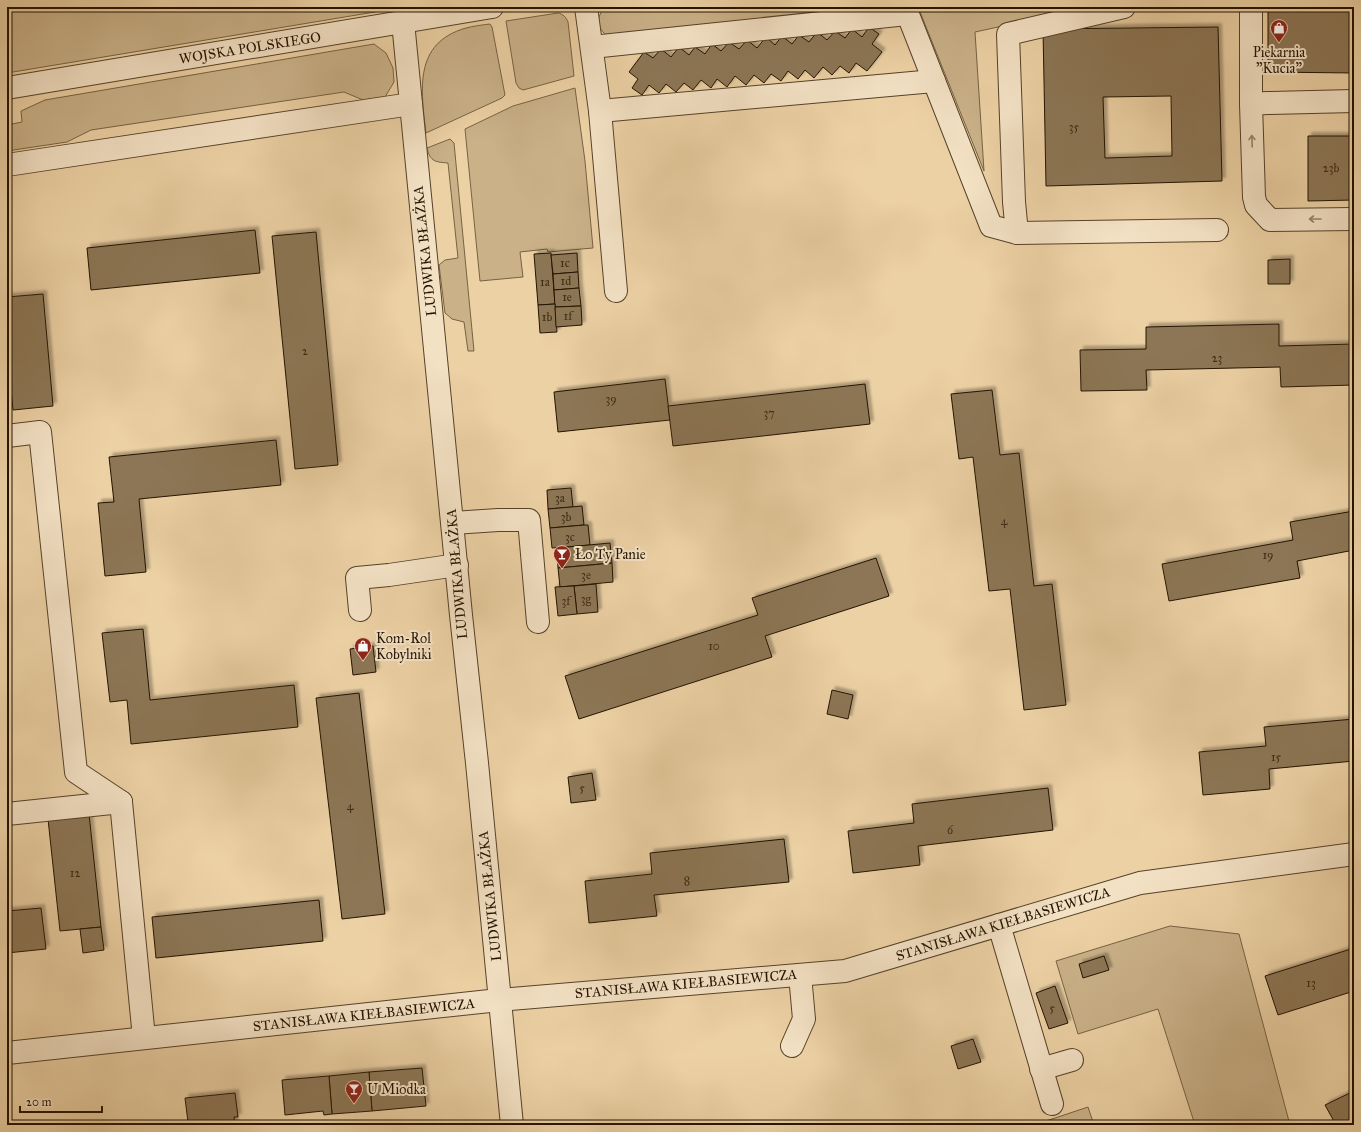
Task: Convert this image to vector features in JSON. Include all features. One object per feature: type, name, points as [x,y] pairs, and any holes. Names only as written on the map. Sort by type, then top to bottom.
[{"type":"street","name":"WOJSKA POLSKIEGO","points":[[7,88],[492,7]]},
{"type":"street","points":[[586,7],[600,111],[616,291]]},
{"type":"street","points":[[1017,232],[1014,202],[1008,34],[1124,7]]},
{"type":"street","points":[[1251,7],[1251,104],[1256,206],[1270,220],[1354,219]]},
{"type":"street","points":[[592,47],[906,11],[991,226],[1017,232],[1217,230]]},
{"type":"street","name":"LUDWIKA BŁAŻKA","points":[[403,22],[512,1125]]},
{"type":"street","points":[[600,111],[934,81]]},
{"type":"street","points":[[1251,104],[1267,102],[1354,101]]},
{"type":"street","points":[[7,165],[410,104]]},
{"type":"street","points":[[7,436],[40,432],[76,772],[121,802]]},
{"type":"street","points":[[453,523],[498,520],[529,520],[538,622]]},
{"type":"street","points":[[360,610],[357,578],[457,565]]},
{"type":"street","points":[[7,814],[121,802]]},
{"type":"street","points":[[121,802],[144,1038]]},
{"type":"street","name":"STANISŁAWA KIEŁBASIEWICZA","points":[[7,1053],[499,1000],[845,971],[1140,883],[1354,854]]},
{"type":"street","points":[[999,925],[1052,1104]]},
{"type":"street","points":[[792,1046],[804,1019],[800,975]]},
{"type":"street","points":[[1042,1069],[1072,1060]]},
{"type":"shaded area","points":[[7,7],[405,7],[7,73]]},
{"type":"shaded area","points":[[605,7],[864,7],[606,35],[600,28],[598,22]]},
{"type":"shaded area","points":[[918,7],[1091,7],[975,32],[984,171]]},
{"type":"shaded area","points":[[558,13],[564,16],[568,22],[574,76],[523,90],[519,88],[516,83],[506,21]]},
{"type":"shaded area","points":[[490,24],[492,27],[505,95],[502,98],[426,133],[422,85],[424,70],[429,56],[437,45],[449,35],[466,28]]},
{"type":"shaded area","points":[[374,44],[386,53],[393,68],[394,82],[385,97],[363,100],[344,92],[91,130],[67,142],[7,151],[7,125],[22,122],[21,111],[45,100]]},
{"type":"shaded area","points":[[575,88],[585,161],[593,248],[548,252],[547,249],[520,252],[523,277],[480,281],[465,129],[513,106]]},
{"type":"shaded area","points":[[450,139],[454,143],[474,351],[468,351],[464,322],[452,319],[445,313],[439,265],[445,260],[458,258],[448,163],[432,159],[427,148]]},
{"type":"shaded area","points":[[1170,926],[1239,934],[1290,1125],[1195,1125],[1158,1009],[1078,1034],[1056,961]]},
{"type":"shaded area","points":[[1088,1107],[1094,1125],[1034,1125]]},
{"type":"building","points":[[1268,7],[1354,7],[1354,73],[1268,72]]},
{"type":"building","points":[[869,27],[879,34],[872,44],[882,52],[867,71],[856,63],[849,73],[840,66],[832,75],[823,67],[814,78],[805,70],[798,79],[788,71],[781,81],[771,74],[764,83],[754,75],[746,85],[735,76],[727,87],[717,79],[711,88],[701,80],[693,90],[684,83],[676,92],[666,84],[659,93],[649,85],[642,95],[632,88],[638,79],[629,72],[644,52],[653,58],[661,49],[671,57],[679,47],[689,55],[695,47],[705,54],[712,44],[721,51],[729,42],[739,49],[747,40],[757,48],[766,37],[775,45],[782,36],[792,44],[799,35],[809,42],[817,32],[827,40],[835,31],[845,38],[852,29],[862,37]]},
{"type":"building","points":[[1218,27],[1222,181],[1046,186],[1043,29]],"holes":[[[1171,96],[1172,156],[1105,158],[1103,97]]]},
{"type":"building","points":[[1308,136],[1354,136],[1354,200],[1308,201]]},
{"type":"building","points":[[255,230],[260,273],[91,290],[87,248]]},
{"type":"building","points":[[316,232],[338,465],[295,469],[272,236]]},
{"type":"building","points":[[551,253],[555,304],[538,305],[534,254]]},
{"type":"building","points":[[577,253],[578,272],[553,274],[551,255]]},
{"type":"building","points":[[1290,259],[1290,284],[1268,284],[1268,260]]},
{"type":"building","points":[[578,272],[579,288],[554,290],[553,274]]},
{"type":"building","points":[[579,288],[581,306],[555,307],[554,290]]},
{"type":"building","points":[[43,294],[53,406],[13,410],[7,348],[7,297]]},
{"type":"building","points":[[555,304],[557,332],[540,333],[538,305]]},
{"type":"building","points":[[581,306],[582,325],[556,327],[555,307]]},
{"type":"building","points":[[1279,324],[1279,346],[1354,344],[1354,385],[1281,387],[1280,367],[1146,370],[1147,390],[1081,391],[1080,350],[1146,349],[1146,327]]},
{"type":"building","points":[[665,379],[670,420],[558,432],[554,392]]},
{"type":"building","points":[[865,384],[870,424],[673,446],[668,406]]},
{"type":"building","points":[[992,390],[1000,455],[1019,453],[1034,586],[1052,584],[1066,705],[1024,710],[1010,589],[989,591],[973,457],[959,459],[951,394]]},
{"type":"building","points":[[276,440],[281,485],[139,499],[146,572],[105,576],[98,503],[114,502],[109,457]]},
{"type":"building","points":[[571,488],[573,507],[548,509],[547,490]]},
{"type":"building","points":[[582,506],[584,525],[550,528],[548,509]]},
{"type":"building","points":[[1354,511],[1354,550],[1297,561],[1300,578],[1169,601],[1162,564],[1293,540],[1290,522]]},
{"type":"building","points":[[588,525],[590,545],[552,548],[550,528]]},
{"type":"building","points":[[610,543],[612,563],[558,568],[557,548]]},
{"type":"building","points":[[876,558],[889,596],[765,636],[772,657],[579,719],[565,676],[758,615],[752,598]]},
{"type":"building","points":[[612,563],[613,582],[560,587],[558,568]]},
{"type":"building","points":[[596,584],[598,612],[577,614],[574,586]]},
{"type":"building","points":[[574,586],[577,614],[558,616],[555,587]]},
{"type":"building","points":[[143,629],[150,700],[294,685],[298,727],[131,744],[127,700],[110,702],[102,633]]},
{"type":"building","name":"Kom-Rol Kobylniki","points":[[373,646],[376,672],[353,675],[350,649]]},
{"type":"building","points":[[832,690],[853,695],[848,719],[827,714]]},
{"type":"building","points":[[359,693],[385,914],[342,919],[316,698]]},
{"type":"building","points":[[1354,719],[1354,761],[1269,769],[1270,789],[1203,795],[1199,752],[1266,746],[1264,727]]},
{"type":"building","points":[[592,773],[596,800],[571,803],[568,777]]},
{"type":"building","points":[[1048,788],[1053,830],[918,846],[920,865],[853,873],[848,831],[914,823],[912,804]]},
{"type":"building","points":[[89,814],[101,927],[60,931],[48,819]]},
{"type":"building","points":[[784,839],[789,882],[654,895],[657,916],[589,923],[585,881],[652,874],[650,853]]},
{"type":"building","points":[[319,900],[323,941],[156,958],[152,917]]},
{"type":"building","points":[[41,908],[46,949],[7,953],[7,911]]},
{"type":"building","points":[[101,927],[104,950],[83,953],[80,929]]},
{"type":"building","points":[[1354,948],[1354,991],[1278,1015],[1265,976]]},
{"type":"building","points":[[1104,956],[1109,970],[1083,978],[1079,964]]},
{"type":"building","points":[[1055,986],[1068,1023],[1049,1029],[1036,993]]},
{"type":"building","points":[[973,1039],[981,1062],[958,1069],[951,1046]]},
{"type":"building","points":[[422,1068],[426,1106],[372,1111],[369,1072]]},
{"type":"building","points":[[369,1072],[372,1111],[332,1114],[329,1076]]},
{"type":"building","points":[[329,1076],[332,1114],[324,1115],[323,1111],[285,1115],[282,1080]]},
{"type":"building","points":[[1354,1091],[1354,1125],[1336,1125],[1325,1105]]},
{"type":"building","points":[[235,1093],[238,1117],[234,1117],[235,1125],[194,1125],[193,1121],[188,1122],[185,1098]]},
{"type":"place","name":"Piekarnia \"Kucia\"","points":[[1279,43]]},
{"type":"place","name":"Ło Ty Panie","points":[[562,569]]},
{"type":"place","name":"Kom-Rol Kobylniki","points":[[363,661]]},
{"type":"place","name":"U Miodka","points":[[354,1104]]}]
